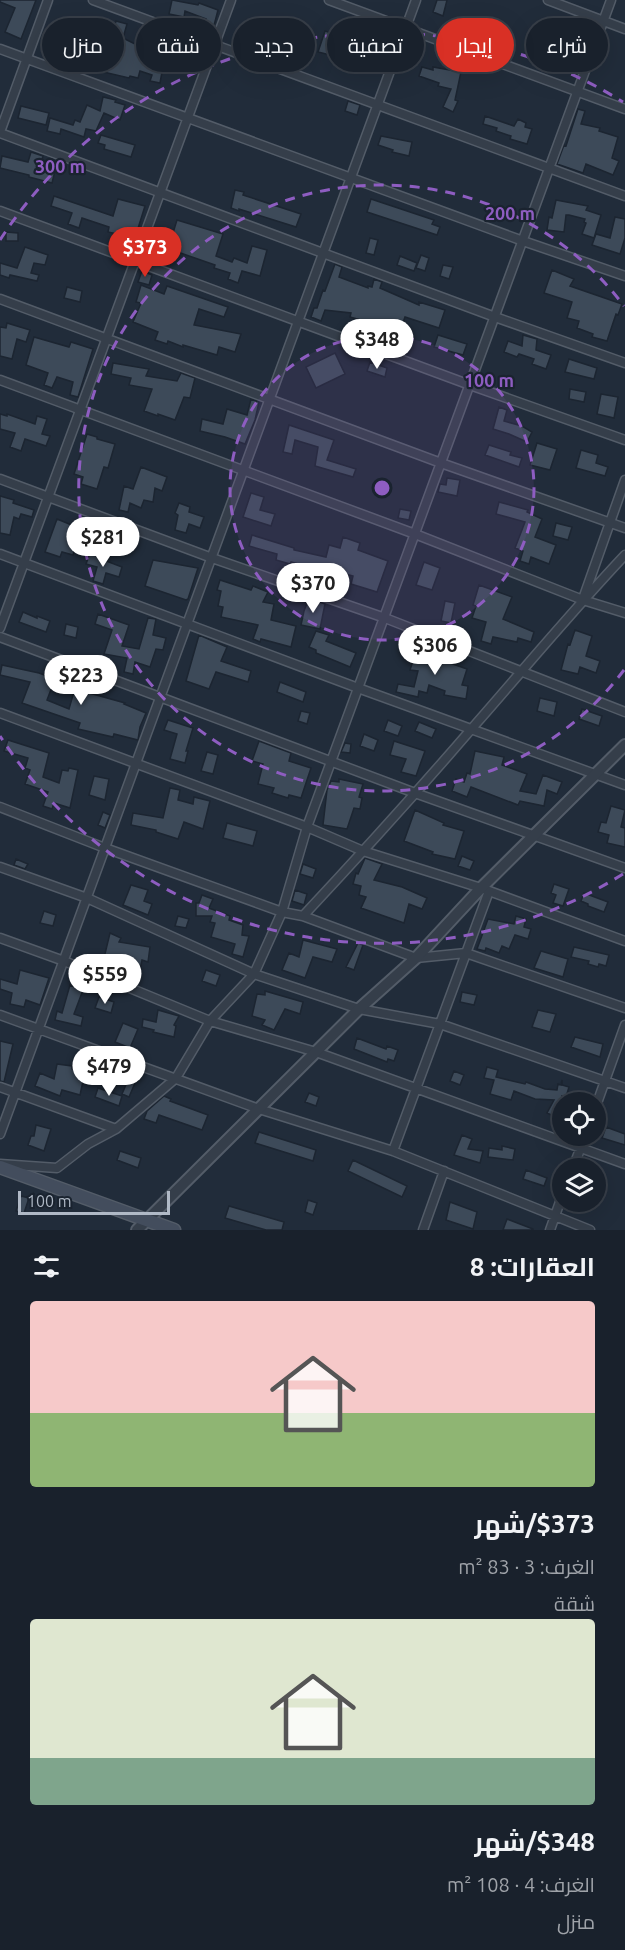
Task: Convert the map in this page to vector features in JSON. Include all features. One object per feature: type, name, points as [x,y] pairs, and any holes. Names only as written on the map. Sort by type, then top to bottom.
[{"type":"main road","points":[[0,1166],[174,1230]]},
{"type":"street","points":[[48,0],[0,133],[625,363]]},
{"type":"street","points":[[93,0],[141,18]]},
{"type":"street","points":[[221,26],[231,0]]},
{"type":"street","points":[[329,0],[378,18]]},
{"type":"street","points":[[410,18],[416,0]]},
{"type":"street","points":[[548,0],[595,18]]},
{"type":"street","points":[[604,18],[611,0]]},
{"type":"street","points":[[608,23],[625,28]]},
{"type":"street","points":[[424,35],[625,109]]},
{"type":"street","points":[[221,48],[625,196]]},
{"type":"street","points":[[0,49],[352,176],[523,241],[625,276]]},
{"type":"street","points":[[0,628],[204,72]]},
{"type":"street","points":[[0,1134],[390,72]]},
{"type":"street","points":[[0,1166],[57,1168],[88,1144],[116,1129],[176,1078],[210,1021],[254,974],[282,912],[307,827],[584,72]]},
{"type":"street","points":[[0,211],[625,440]]},
{"type":"street","points":[[0,299],[441,463],[625,528]]},
{"type":"street","points":[[0,380],[244,469],[583,600],[625,613]]},
{"type":"street","points":[[0,478],[212,558],[385,618],[523,670],[625,712]]},
{"type":"street","points":[[583,600],[625,480]]},
{"type":"street","points":[[0,554],[625,785]]},
{"type":"street","points":[[303,916],[625,555]]},
{"type":"street","points":[[0,637],[415,793],[625,868]]},
{"type":"street","points":[[0,713],[307,827],[363,851],[485,890],[625,941]]},
{"type":"street","points":[[137,1230],[359,1009],[416,958],[485,890],[535,835],[625,745]]},
{"type":"street","points":[[0,807],[105,848],[282,912],[303,916],[416,958],[466,953],[625,1008]]},
{"type":"street","points":[[0,867],[87,898],[254,974],[359,1009],[440,1024],[625,1088]]},
{"type":"street","points":[[393,1151],[466,953],[485,890]]},
{"type":"street","points":[[0,938],[64,961],[210,1021],[316,1052],[625,1164]]},
{"type":"street","points":[[0,1015],[259,1109],[393,1151],[590,1230]]},
{"type":"street","points":[[601,1092],[625,1025]]},
{"type":"street","points":[[0,1086],[116,1129]]},
{"type":"street","points":[[576,1158],[580,1148]]},
{"type":"street","points":[[423,1230],[444,1172]]},
{"type":"street","points":[[550,1230],[557,1212]]},
{"type":"building","points":[[0,0],[36,0],[21,39],[5,32],[15,8]]},
{"type":"building","points":[[172,0],[198,5],[199,3],[218,10],[216,18],[203,18],[185,11],[184,17],[169,14]]},
{"type":"building","points":[[437,0],[447,0],[443,16],[433,12]]},
{"type":"building","points":[[325,31],[327,32],[327,54],[318,52]]},
{"type":"building","points":[[124,38],[136,44],[136,72],[140,72],[138,78],[130,76],[129,78],[103,72],[124,72]]},
{"type":"building","points":[[433,67],[436,68],[436,72],[461,72],[455,100],[458,101],[453,112],[443,107],[451,89],[438,86],[439,83],[419,76],[420,72],[424,72],[424,68],[433,70]]},
{"type":"building","points":[[143,72],[162,72],[160,83],[150,81],[152,75]]},
{"type":"building","points":[[103,97],[125,105],[120,120],[104,113],[96,131],[86,129],[84,137],[61,129],[60,134],[47,131],[50,118],[73,125],[75,120],[80,122],[87,105],[100,111]]},
{"type":"building","points":[[348,101],[360,105],[357,115],[345,111]]},
{"type":"building","points":[[21,106],[49,113],[46,125],[18,118]]},
{"type":"building","points":[[578,109],[585,111],[581,124],[600,128],[599,131],[618,137],[612,158],[619,161],[613,175],[586,164],[583,173],[557,164],[564,145],[566,146]]},
{"type":"building","points":[[485,116],[514,126],[518,119],[526,123],[525,127],[532,129],[527,144],[510,139],[511,136],[496,131],[497,128],[483,124]]},
{"type":"building","points":[[101,135],[135,145],[131,157],[104,149],[105,145],[98,143]]},
{"type":"building","points":[[381,136],[412,142],[409,156],[392,152],[393,150],[378,145]]},
{"type":"building","points":[[31,152],[43,156],[40,167],[55,171],[52,183],[0,168],[2,156],[28,162]]},
{"type":"building","points":[[235,190],[244,192],[243,195],[301,214],[296,227],[231,208]]},
{"type":"building","points":[[54,196],[113,216],[118,199],[145,206],[135,238],[108,232],[109,227],[82,218],[79,228],[68,224],[72,213],[51,206]]},
{"type":"building","points":[[371,199],[434,220],[432,224],[440,227],[437,235],[367,212]]},
{"type":"building","points":[[556,200],[588,206],[586,210],[601,215],[594,238],[582,234],[585,219],[569,215],[566,215],[564,232],[547,230],[549,217],[552,218]]},
{"type":"building","points":[[615,217],[625,219],[625,238],[620,254],[592,245],[596,234],[610,238]]},
{"type":"building","points":[[177,220],[223,234],[216,256],[232,262],[234,258],[247,263],[252,246],[267,250],[260,276],[242,271],[238,283],[228,279],[230,273],[214,268],[215,265],[169,249],[170,245],[158,241],[161,233],[172,236]]},
{"type":"building","points":[[6,232],[18,233],[18,241],[6,241]]},
{"type":"building","points":[[370,238],[378,240],[374,255],[366,253]]},
{"type":"building","points":[[25,247],[48,255],[45,265],[34,263],[31,273],[39,275],[37,281],[0,275],[0,263],[17,268]]},
{"type":"building","points":[[421,255],[429,258],[425,271],[416,268]]},
{"type":"building","points":[[400,256],[417,263],[414,271],[397,265]]},
{"type":"building","points":[[335,264],[342,267],[339,277],[368,288],[368,286],[372,287],[374,279],[382,282],[380,288],[419,305],[419,302],[445,310],[439,328],[405,317],[400,331],[350,317],[351,313],[325,310],[321,321],[311,317],[314,308],[317,308],[323,290],[325,291]]},
{"type":"building","points":[[443,265],[453,267],[449,279],[440,276]]},
{"type":"building","points":[[552,270],[574,279],[570,286],[622,304],[618,315],[616,314],[607,341],[592,337],[593,334],[577,328],[579,321],[567,318],[572,302],[544,293]]},
{"type":"building","points":[[142,271],[152,275],[149,285],[138,282]]},
{"type":"building","points":[[141,285],[164,294],[167,286],[228,307],[224,317],[199,309],[194,325],[241,334],[235,352],[219,347],[217,355],[168,341],[167,344],[155,340],[158,332],[133,322],[141,303],[136,302]]},
{"type":"building","points":[[67,287],[82,291],[80,302],[64,298]]},
{"type":"building","points":[[7,323],[30,330],[26,342],[17,339],[12,359],[0,356],[0,327],[6,328]]},
{"type":"building","points":[[438,335],[467,344],[463,355],[434,347]]},
{"type":"building","points":[[523,335],[537,339],[536,350],[551,355],[546,369],[532,364],[534,359],[519,354],[517,357],[504,352],[508,341],[522,346]]},
{"type":"building","points":[[34,337],[69,347],[71,342],[93,349],[78,397],[70,395],[73,382],[57,377],[52,388],[44,385],[48,373],[26,365]]},
{"type":"building","points":[[335,353],[345,374],[316,388],[306,367]]},
{"type":"building","points":[[569,359],[597,368],[594,379],[565,372]]},
{"type":"building","points":[[370,362],[387,368],[385,377],[367,371]]},
{"type":"building","points":[[113,363],[149,369],[146,376],[177,381],[181,373],[195,378],[190,398],[184,397],[175,420],[144,411],[152,389],[129,385],[131,378],[111,374]]},
{"type":"building","points":[[570,389],[586,392],[584,402],[569,399]]},
{"type":"building","points":[[601,394],[618,397],[614,418],[597,414]]},
{"type":"building","points":[[251,399],[259,402],[255,420],[245,444],[200,431],[202,419],[223,424],[227,409],[247,415]]},
{"type":"building","points":[[499,407],[507,410],[504,421],[522,426],[532,432],[527,442],[493,429]]},
{"type":"building","points":[[0,414],[7,416],[7,414],[35,424],[37,416],[47,419],[42,434],[50,436],[46,446],[25,439],[21,451],[10,447],[15,433],[0,429]]},
{"type":"building","points":[[289,425],[334,440],[327,460],[356,469],[353,477],[315,466],[318,447],[295,440],[292,454],[283,452]]},
{"type":"building","points":[[87,434],[115,444],[108,468],[104,467],[97,489],[81,484],[83,477],[74,474]]},
{"type":"building","points":[[537,443],[557,449],[550,470],[530,465]]},
{"type":"building","points":[[489,445],[522,458],[519,467],[485,455]]},
{"type":"building","points":[[581,450],[598,455],[596,463],[608,467],[605,476],[576,468]]},
{"type":"building","points":[[141,467],[167,477],[162,491],[155,488],[153,502],[144,500],[141,508],[130,503],[128,512],[119,510],[124,486],[133,489]]},
{"type":"building","points":[[447,478],[460,480],[457,496],[438,492],[440,484],[446,485]]},
{"type":"building","points":[[251,493],[264,497],[260,510],[275,514],[271,526],[243,517]]},
{"type":"building","points":[[0,496],[34,510],[32,517],[21,514],[19,519],[14,517],[10,535],[0,533]]},
{"type":"building","points":[[499,502],[528,510],[527,512],[542,519],[535,537],[556,545],[549,564],[531,557],[529,564],[520,561],[523,551],[515,548],[525,522],[496,514]]},
{"type":"building","points":[[179,503],[190,507],[189,512],[204,517],[200,528],[189,524],[186,533],[175,530],[178,515],[175,513]]},
{"type":"building","points":[[400,509],[411,511],[409,520],[398,518]]},
{"type":"building","points":[[57,519],[84,530],[80,542],[77,541],[73,555],[62,552],[60,557],[45,552]]},
{"type":"building","points":[[556,523],[572,527],[568,540],[553,536]]},
{"type":"building","points":[[252,535],[294,548],[294,550],[326,557],[329,545],[340,548],[343,537],[360,543],[358,550],[388,561],[377,592],[351,584],[353,576],[276,560],[277,554],[249,546]]},
{"type":"building","points":[[90,553],[108,558],[106,561],[122,567],[119,577],[106,573],[103,584],[93,581],[97,567],[86,564]]},
{"type":"building","points":[[153,560],[198,568],[188,599],[145,586]]},
{"type":"building","points":[[424,562],[440,568],[432,590],[416,585]]},
{"type":"building","points":[[220,580],[251,590],[253,586],[268,592],[263,602],[274,604],[271,620],[296,626],[291,647],[253,639],[258,625],[221,617],[223,607],[218,606],[221,591],[217,590]]},
{"type":"building","points":[[479,585],[512,597],[503,619],[534,632],[531,642],[518,638],[517,642],[493,637],[491,644],[481,641],[486,622],[472,618]]},
{"type":"building","points":[[309,598],[325,604],[320,629],[301,625]]},
{"type":"building","points":[[445,601],[455,603],[451,623],[441,621]]},
{"type":"building","points":[[23,612],[50,621],[46,632],[19,622]]},
{"type":"building","points":[[98,614],[129,625],[122,646],[139,649],[148,618],[156,619],[153,635],[166,638],[163,650],[156,649],[150,667],[135,662],[133,674],[124,672],[127,658],[104,654],[112,630],[95,624]]},
{"type":"building","points":[[66,624],[78,627],[76,638],[64,635]]},
{"type":"building","points":[[575,630],[592,636],[586,656],[600,661],[596,673],[580,667],[578,674],[561,670],[568,644],[570,645]]},
{"type":"building","points":[[316,631],[329,635],[326,641],[356,653],[350,667],[316,653],[316,650],[309,647]]},
{"type":"building","points":[[199,635],[227,647],[221,661],[251,671],[248,682],[216,672],[209,689],[186,681]]},
{"type":"building","points":[[418,645],[436,650],[433,657],[467,669],[462,685],[468,686],[466,699],[444,695],[445,691],[429,685],[427,693],[419,691],[418,697],[396,692],[398,684],[414,687],[418,671],[410,670]]},
{"type":"building","points":[[2,665],[55,679],[47,700],[69,709],[79,674],[89,677],[85,688],[90,690],[89,693],[125,703],[146,713],[138,740],[78,729],[80,723],[22,703],[30,682],[0,675]]},
{"type":"building","points":[[280,682],[306,692],[303,702],[277,692]]},
{"type":"building","points":[[540,698],[557,702],[554,716],[537,711]]},
{"type":"building","points":[[582,709],[602,716],[599,726],[579,719]]},
{"type":"building","points":[[301,711],[310,713],[307,724],[298,721]]},
{"type":"building","points":[[168,720],[193,728],[185,763],[170,759],[177,734],[164,730]]},
{"type":"building","points":[[388,720],[402,726],[398,736],[384,731]]},
{"type":"building","points":[[419,722],[436,729],[432,738],[415,731]]},
{"type":"building","points":[[364,734],[378,740],[374,751],[360,746]]},
{"type":"building","points":[[8,740],[49,753],[43,777],[59,783],[62,770],[68,771],[69,768],[78,770],[70,808],[54,803],[52,809],[43,806],[48,792],[25,784],[30,770],[25,768],[28,758],[4,751]]},
{"type":"building","points":[[259,741],[291,753],[289,761],[311,768],[301,798],[289,795],[288,798],[272,793],[274,788],[258,784],[263,764],[252,761]]},
{"type":"building","points":[[394,741],[425,751],[416,776],[401,772],[406,759],[390,755]]},
{"type":"building","points":[[345,743],[351,744],[350,753],[341,752]]},
{"type":"building","points":[[475,751],[504,757],[502,765],[527,774],[520,791],[536,794],[543,775],[562,782],[557,794],[547,790],[544,806],[520,801],[518,805],[471,787],[467,797],[452,791],[456,779],[464,782],[467,773],[470,774]]},
{"type":"building","points":[[207,752],[218,755],[213,774],[201,771]]},
{"type":"building","points":[[94,776],[109,779],[105,800],[89,795]]},
{"type":"building","points":[[339,779],[363,784],[359,797],[362,798],[360,809],[354,808],[347,829],[323,825],[327,790],[331,781],[339,782]]},
{"type":"building","points":[[170,788],[180,790],[178,800],[193,804],[194,797],[210,801],[203,829],[184,822],[178,839],[156,832],[156,830],[131,825],[133,813],[163,818]]},
{"type":"building","points":[[611,806],[625,810],[621,827],[625,828],[625,847],[607,843],[609,835],[598,832],[601,822],[606,823]]},
{"type":"building","points":[[415,810],[444,823],[443,825],[464,831],[455,859],[432,854],[433,852],[404,841]]},
{"type":"building","points":[[103,812],[110,815],[105,828],[98,825]]},
{"type":"building","points":[[227,823],[257,831],[253,846],[223,838]]},
{"type":"building","points":[[462,856],[474,861],[470,870],[458,866]]},
{"type":"building","points":[[365,858],[382,864],[374,880],[402,887],[427,898],[422,909],[409,904],[404,923],[361,908],[366,897],[359,895],[361,886],[353,884],[356,873],[358,874]]},
{"type":"building","points":[[16,859],[28,864],[25,869],[14,865]]},
{"type":"building","points":[[303,864],[316,869],[313,878],[300,874]]},
{"type":"building","points":[[554,884],[569,889],[563,906],[553,903],[556,895],[551,893]]},
{"type":"building","points":[[131,885],[148,890],[144,901],[152,904],[148,915],[123,905]]},
{"type":"building","points":[[295,890],[307,894],[304,905],[292,901]]},
{"type":"building","points":[[584,893],[608,902],[604,912],[581,901]]},
{"type":"building","points":[[202,895],[213,899],[209,908],[230,916],[229,920],[243,925],[242,935],[249,936],[243,957],[232,954],[235,944],[211,937],[215,923],[210,922],[212,916],[196,916],[196,903],[199,903]]},
{"type":"building","points":[[44,911],[56,915],[53,926],[40,923]]},
{"type":"building","points":[[178,916],[189,919],[186,928],[175,926]]},
{"type":"building","points":[[516,916],[526,919],[524,927],[531,929],[528,939],[515,935],[509,949],[502,946],[499,953],[486,948],[485,951],[477,949],[488,919],[514,924]]},
{"type":"building","points":[[110,933],[121,938],[119,942],[150,947],[148,962],[142,960],[139,976],[111,968],[112,965],[103,962]]},
{"type":"building","points":[[303,940],[337,949],[332,962],[313,957],[305,978],[282,970],[289,953],[299,957]]},
{"type":"building","points":[[358,943],[363,945],[354,970],[346,967]]},
{"type":"building","points":[[574,947],[609,955],[606,966],[599,964],[598,967],[588,964],[589,961],[571,957]]},
{"type":"building","points":[[541,951],[568,959],[563,977],[534,968]]},
{"type":"building","points":[[20,970],[49,978],[40,1005],[26,1000],[24,1007],[10,1004],[12,993],[0,989],[0,979],[17,984]]},
{"type":"building","points":[[206,970],[220,975],[216,986],[202,981]]},
{"type":"building","points":[[70,985],[83,990],[74,1014],[83,1017],[81,1026],[55,1020],[57,1011],[62,1013]]},
{"type":"building","points":[[265,991],[303,1002],[300,1014],[285,1009],[274,1030],[262,1025],[265,1020],[252,1016],[257,994],[265,995]]},
{"type":"building","points":[[462,992],[477,995],[474,1005],[460,1002]]},
{"type":"building","points":[[99,997],[114,1002],[111,1013],[95,1008]]},
{"type":"building","points":[[158,1010],[179,1016],[174,1025],[176,1026],[174,1037],[142,1027],[143,1019],[156,1022]]},
{"type":"building","points":[[538,1010],[556,1014],[550,1032],[532,1027]]},
{"type":"building","points":[[123,1023],[138,1029],[130,1048],[115,1042]]},
{"type":"building","points":[[575,1037],[603,1044],[600,1057],[571,1047]]},
{"type":"building","points":[[357,1038],[386,1049],[387,1046],[398,1050],[394,1061],[388,1059],[387,1062],[354,1049]]},
{"type":"building","points":[[0,1041],[13,1044],[4,1082],[0,1081]]},
{"type":"building","points":[[57,1064],[72,1066],[72,1069],[85,1072],[80,1095],[62,1090],[60,1096],[35,1086],[40,1073],[54,1079]]},
{"type":"building","points":[[487,1067],[498,1070],[496,1077],[525,1084],[526,1082],[545,1089],[557,1090],[562,1080],[562,1085],[569,1087],[568,1092],[552,1092],[552,1100],[535,1099],[514,1091],[511,1100],[490,1094],[494,1080],[484,1078]]},
{"type":"building","points":[[454,1071],[464,1075],[460,1085],[450,1081]]},
{"type":"building","points":[[128,1080],[135,1083],[129,1097],[122,1094]]},
{"type":"building","points":[[98,1088],[122,1096],[119,1106],[95,1097]]},
{"type":"building","points":[[309,1093],[319,1097],[316,1106],[305,1102]]},
{"type":"building","points":[[164,1096],[171,1099],[170,1101],[208,1115],[202,1130],[159,1115],[156,1123],[144,1119],[147,1111]]},
{"type":"building","points":[[552,1104],[552,1115],[547,1113]]},
{"type":"building","points":[[36,1125],[51,1129],[44,1151],[28,1145],[31,1136],[34,1136]]},
{"type":"building","points":[[606,1127],[625,1134],[625,1145],[606,1139]]},
{"type":"building","points":[[259,1132],[316,1150],[313,1161],[255,1143]]},
{"type":"building","points":[[462,1135],[472,1139],[468,1149],[483,1151],[480,1163],[454,1155]]},
{"type":"building","points":[[502,1146],[515,1149],[513,1160],[488,1157],[489,1148],[502,1150]]},
{"type":"building","points":[[120,1151],[141,1158],[138,1168],[117,1160]]},
{"type":"building","points":[[353,1160],[407,1186],[402,1197],[348,1171]]},
{"type":"building","points":[[526,1170],[547,1178],[544,1186],[523,1179]]},
{"type":"building","points":[[21,1196],[29,1198],[24,1213],[16,1211]]},
{"type":"building","points":[[308,1200],[317,1203],[313,1215],[305,1212]]},
{"type":"building","points":[[450,1202],[477,1212],[473,1229],[446,1220]]},
{"type":"building","points":[[229,1206],[284,1222],[282,1230],[266,1230],[225,1218]]},
{"type":"building","points":[[507,1219],[533,1229],[533,1230],[503,1230]]}]
